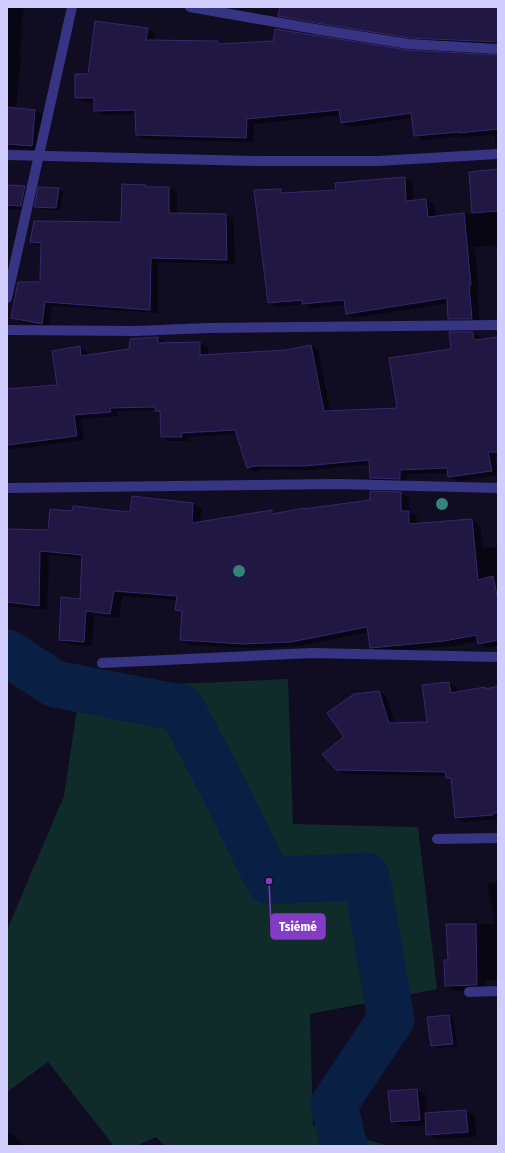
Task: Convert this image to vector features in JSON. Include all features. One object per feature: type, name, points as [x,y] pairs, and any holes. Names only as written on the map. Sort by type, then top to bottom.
[{"type":"street","points":[[7,298],[72,7]]},
{"type":"street","points":[[190,7],[409,44],[498,49]]},
{"type":"street","points":[[7,155],[260,161],[378,161],[498,154]]},
{"type":"street","points":[[7,330],[136,331],[207,328],[498,325]]},
{"type":"street","points":[[7,488],[338,484],[498,488]]},
{"type":"street","points":[[102,663],[312,653],[498,657]]},
{"type":"street","points":[[437,839],[498,838]]},
{"type":"street","points":[[470,992],[498,991]]},
{"type":"green space","points":[[288,679],[293,824],[418,827],[437,989],[310,1014],[313,1126],[390,1146],[165,1146],[156,1137],[136,1146],[114,1146],[48,1062],[7,1092],[7,930],[64,796],[80,688]]},
{"type":"building","points":[[280,7],[498,7],[498,42],[410,38],[322,24],[278,16]]},
{"type":"building","points":[[95,21],[148,28],[146,40],[218,41],[218,44],[273,41],[275,29],[408,50],[498,55],[498,129],[414,136],[411,113],[341,123],[339,110],[247,119],[246,138],[136,135],[135,110],[94,111],[94,98],[75,98],[75,74],[88,74]]},
{"type":"building","points":[[7,107],[35,110],[32,146],[7,144]]},
{"type":"building","points":[[498,169],[498,211],[472,213],[469,172]]},
{"type":"building","points":[[405,177],[406,201],[426,199],[428,217],[464,213],[471,285],[469,285],[472,319],[448,319],[447,298],[346,314],[344,300],[302,304],[302,300],[268,303],[254,190],[281,189],[281,193],[336,190],[335,183]]},
{"type":"building","points":[[122,184],[146,185],[146,187],[169,187],[169,213],[226,214],[227,260],[151,258],[150,310],[45,302],[42,324],[11,318],[18,282],[40,282],[41,243],[30,242],[34,221],[121,222]]},
{"type":"building","points":[[7,185],[25,186],[21,206],[7,205]]},
{"type":"building","points":[[38,187],[59,188],[56,208],[34,207]]},
{"type":"building","points":[[449,332],[473,332],[474,340],[498,337],[498,452],[488,452],[492,471],[448,477],[447,468],[400,470],[400,479],[370,478],[369,460],[304,466],[254,466],[247,468],[235,430],[181,433],[182,437],[161,437],[160,411],[155,411],[155,407],[110,408],[111,412],[74,415],[77,436],[7,445],[7,389],[57,385],[52,351],[80,346],[81,356],[129,349],[130,339],[158,337],[158,343],[200,342],[200,355],[286,350],[311,345],[324,411],[397,408],[389,358],[451,349]]},
{"type":"building","points":[[370,491],[401,492],[401,511],[409,511],[409,524],[472,519],[478,580],[493,576],[498,600],[498,640],[478,644],[476,635],[444,641],[370,648],[367,627],[291,642],[243,644],[180,640],[182,611],[175,610],[177,596],[114,591],[110,614],[86,611],[84,642],[59,640],[61,597],[80,599],[82,555],[40,551],[39,606],[7,602],[7,529],[48,530],[50,509],[72,511],[73,506],[130,512],[132,496],[193,503],[192,523],[272,510],[272,514],[304,508],[370,500]]},
{"type":"building","points":[[449,682],[451,693],[498,686],[498,813],[493,813],[493,815],[455,818],[451,778],[446,778],[445,772],[336,770],[322,754],[344,737],[327,713],[354,694],[379,691],[389,723],[427,722],[422,685]]},
{"type":"building","points":[[446,924],[476,924],[477,985],[445,986],[444,960],[448,960]]},
{"type":"building","points":[[449,1015],[453,1044],[431,1046],[427,1017]]},
{"type":"building","points":[[417,1089],[420,1120],[391,1122],[388,1091]]},
{"type":"building","points":[[466,1110],[468,1132],[426,1135],[425,1113]]},
{"type":"waterway","points":[[7,653],[55,684],[181,708],[223,787],[269,881],[366,876],[391,1019],[334,1104],[344,1146]]},
{"type":"place","name":"Tsiémé","points":[[269,881]]}]
